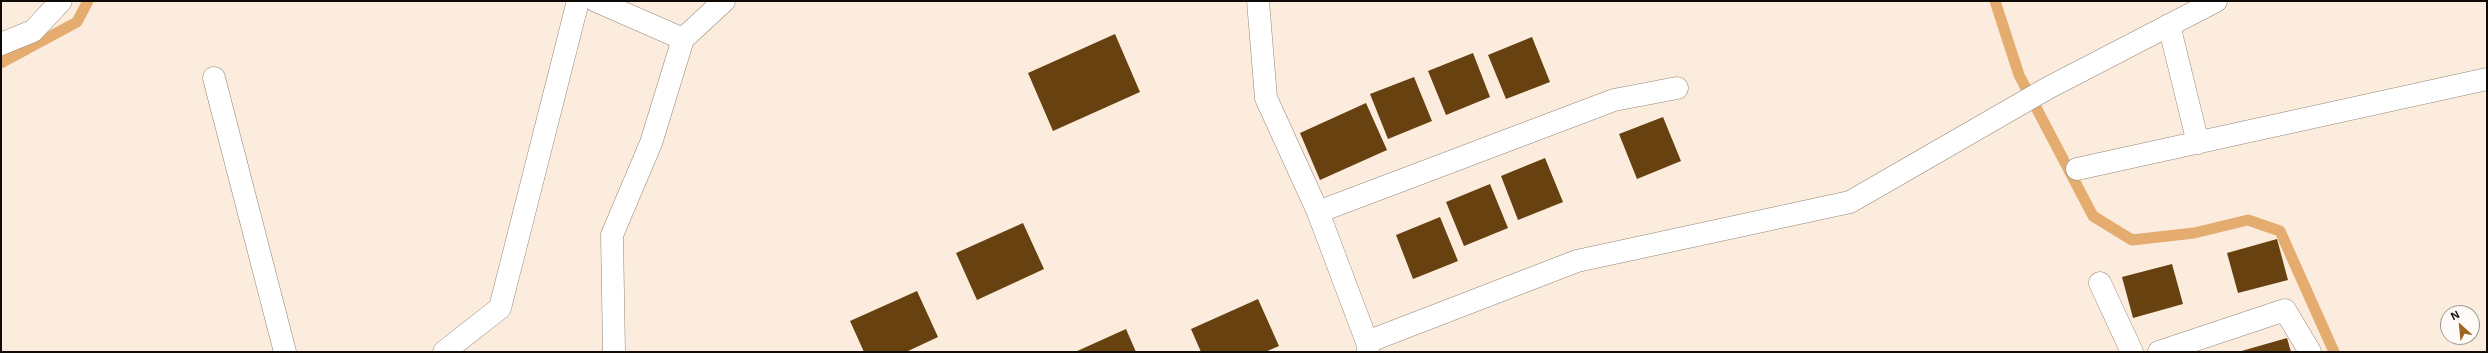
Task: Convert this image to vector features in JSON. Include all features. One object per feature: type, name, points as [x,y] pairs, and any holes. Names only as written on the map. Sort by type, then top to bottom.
[{"type":"street","points":[[1,44],[33,31],[61,1]]},
{"type":"street","points":[[444,352],[500,308],[578,1]]},
{"type":"street","points":[[596,1],[683,39]]},
{"type":"street","points":[[614,352],[612,236],[651,143],[683,39],[724,1]]},
{"type":"street","points":[[1258,1],[1266,98],[1318,212],[1368,347],[1577,261],[1850,202],[2048,88],[2216,1]]},
{"type":"street","points":[[2169,25],[2198,143]]},
{"type":"street","points":[[214,78],[285,352]]},
{"type":"street","points":[[2077,169],[2487,79]]},
{"type":"street","points":[[1318,212],[1614,100],[1677,88]]},
{"type":"street","points":[[2100,283],[2132,352]]},
{"type":"street","points":[[2159,352],[2285,310],[2310,352]]},
{"type":"building","points":[[1115,34],[1140,92],[1053,131],[1028,73]]},
{"type":"building","points":[[1532,37],[1550,82],[1506,99],[1488,55]]},
{"type":"building","points":[[1473,53],[1490,97],[1446,115],[1428,71]]},
{"type":"building","points":[[1414,77],[1432,121],[1388,139],[1370,94]]},
{"type":"building","points":[[1366,103],[1387,150],[1320,180],[1300,133]]},
{"type":"building","points":[[1663,117],[1681,161],[1637,179],[1619,134]]},
{"type":"building","points":[[1545,158],[1563,202],[1518,220],[1501,176]]},
{"type":"building","points":[[1490,184],[1508,228],[1464,246],[1446,202]]},
{"type":"building","points":[[1440,217],[1458,261],[1413,279],[1396,235]]},
{"type":"building","points":[[1023,223],[1044,269],[977,300],[956,253]]},
{"type":"building","points":[[2277,239],[2288,280],[2238,293],[2227,253]]},
{"type":"building","points":[[2172,264],[2183,304],[2133,318],[2122,277]]},
{"type":"building","points":[[917,291],[938,337],[906,352],[864,352],[850,321]]},
{"type":"building","points":[[1258,299],[1279,346],[1265,352],[1201,352],[1191,329]]},
{"type":"building","points":[[1126,329],[1136,352],[1075,352]]},
{"type":"building","points":[[2287,338],[2291,352],[2238,352]]},
{"type":"waterway","points":[[1,63],[77,22],[88,1]]},
{"type":"waterway","points":[[1995,1],[2019,75],[2093,216],[2132,240],[2194,233],[2248,220],[2280,231],[2334,352]]}]
